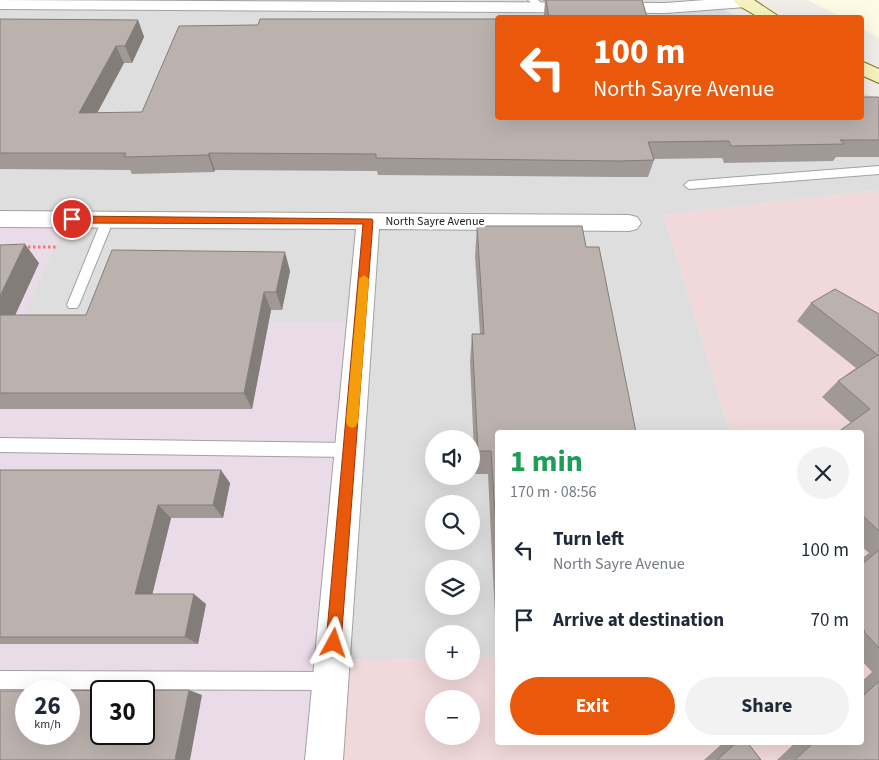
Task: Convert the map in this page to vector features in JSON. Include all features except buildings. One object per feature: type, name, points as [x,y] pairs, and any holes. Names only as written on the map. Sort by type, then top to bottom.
[{"type":"main road","points":[[748,1],[769,15]]},
{"type":"main road","points":[[864,69],[879,77]]},
{"type":"street","points":[[0,4],[537,3],[666,8],[748,1]]},
{"type":"street","name":"North Sayre Avenue","points":[[0,219],[629,222]]},
{"type":"street","points":[[324,760],[368,221]]},
{"type":"lane","points":[[689,185],[879,170]]},
{"type":"lane","points":[[73,306],[108,220]]},
{"type":"lane","points":[[0,445],[350,450]]},
{"type":"lane","points":[[0,680],[330,681]]},
{"type":"path","points":[[19,247],[57,247]]},
{"type":"shaded area","points":[[0,0],[707,0],[733,15],[495,15],[495,120],[864,120],[864,93],[879,101],[879,190],[664,215],[729,430],[495,430],[495,657],[480,658],[480,625],[425,625],[425,659],[326,661],[20,322],[63,228],[0,227]]},
{"type":"shaded area","points":[[808,0],[879,0],[879,38],[864,30],[864,15],[837,15]]},
{"type":"shaded area","points":[[879,190],[879,760],[318,760],[326,661],[425,659],[425,680],[480,680],[480,658],[495,657],[495,745],[864,745],[864,430],[729,430],[664,215]]},
{"type":"shaded area","points":[[0,227],[63,228],[21,322],[355,322],[318,760],[0,760]]},
{"type":"slow traffic","points":[[352,422],[364,279]]},
{"type":"route","points":[[72,219],[368,221],[334,643]]}]
